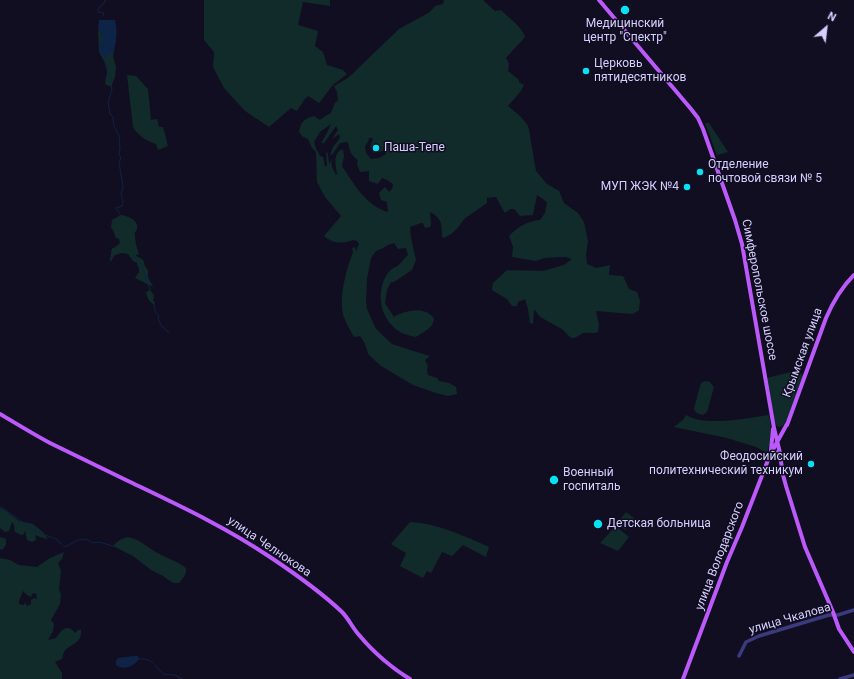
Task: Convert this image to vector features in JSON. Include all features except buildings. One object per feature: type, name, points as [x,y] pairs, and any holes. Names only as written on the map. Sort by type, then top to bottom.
[{"type":"main road","name":"Симферопольское шоссе","points":[[599,0],[691,109],[698,118],[703,129],[736,221],[742,244],[783,475],[805,547],[839,629],[854,652]]},
{"type":"main road","name":"Крымская улица","points":[[777,442],[787,424],[833,303],[845,284],[854,275]]},
{"type":"main road","name":"улица Челнокова","points":[[0,414],[50,443],[168,499],[212,522],[268,556],[335,606],[343,614],[360,637],[375,652],[410,679]]},
{"type":"main road","points":[[774,425],[776,428],[780,429],[787,424]]},
{"type":"main road","points":[[780,454],[781,441],[787,424]]},
{"type":"main road","points":[[770,455],[774,425]]},
{"type":"main road","name":"улица Володарского","points":[[683,679],[727,562],[770,455],[777,442]]},
{"type":"main road","points":[[770,455],[776,450],[780,454]]},
{"type":"street","name":"улица Чкалова","points":[[739,656],[746,642],[759,636],[854,610]]},
{"type":"street","points":[[840,679],[854,675]]},
{"type":"green space","points":[[204,0],[330,0],[330,6],[303,2],[298,25],[318,31],[315,46],[323,52],[327,65],[343,70],[347,74],[333,85],[319,103],[308,96],[297,111],[291,108],[269,127],[245,111],[224,88],[213,67],[214,52],[204,40]]},
{"type":"green space","points":[[444,0],[483,0],[495,11],[501,10],[524,34],[525,37],[506,58],[509,64],[508,71],[524,85],[521,91],[508,106],[527,124],[536,171],[547,184],[559,191],[564,203],[578,213],[584,222],[588,241],[586,254],[587,264],[596,268],[610,265],[609,275],[623,276],[629,289],[637,292],[640,301],[639,310],[633,314],[596,311],[599,325],[598,332],[584,333],[573,338],[571,338],[562,329],[540,317],[534,309],[533,324],[530,323],[525,299],[518,302],[517,306],[512,306],[507,299],[492,290],[493,283],[507,270],[543,271],[564,265],[572,259],[565,257],[544,258],[536,261],[512,257],[513,247],[509,236],[523,225],[540,220],[545,213],[547,202],[537,195],[533,215],[520,216],[514,209],[510,209],[505,213],[496,197],[487,198],[487,203],[464,219],[457,229],[444,238],[442,237],[439,219],[430,212],[430,227],[425,228],[423,223],[421,223],[410,227],[416,260],[412,270],[394,282],[391,282],[387,290],[385,303],[394,317],[410,311],[418,310],[428,313],[434,318],[432,324],[428,329],[416,337],[407,335],[392,325],[383,310],[381,302],[382,284],[389,271],[396,267],[408,255],[406,248],[398,249],[394,243],[376,251],[371,258],[367,279],[366,302],[367,309],[376,329],[392,344],[430,356],[425,360],[428,366],[428,375],[456,387],[457,394],[448,396],[413,385],[381,366],[368,354],[360,336],[354,337],[343,315],[342,299],[346,275],[353,252],[352,248],[355,247],[356,251],[359,244],[357,241],[353,240],[342,243],[334,242],[324,236],[341,216],[325,197],[317,182],[316,152],[312,148],[308,139],[303,137],[299,132],[302,123],[307,118],[314,116],[320,120],[331,113],[335,103],[338,100],[337,92],[334,86],[348,78],[399,29],[430,12],[435,6],[443,4]],"holes":[[[331,124],[321,143],[324,143],[336,126],[338,130],[332,139],[339,134],[340,138],[333,147],[330,155],[333,154],[340,143],[346,142],[348,143],[352,155],[358,160],[357,164],[360,172],[369,171],[369,181],[378,184],[382,178],[393,184],[392,189],[389,192],[385,187],[379,193],[381,200],[387,202],[388,212],[373,205],[361,194],[342,166],[344,156],[343,149],[337,153],[336,156],[337,174],[336,175],[332,167],[331,160],[329,164],[328,154],[326,151],[327,165],[325,167],[323,157],[320,156],[314,142],[320,132]],[[369,138],[373,138],[370,147],[374,153],[383,151],[384,148],[386,154],[379,158],[371,159],[366,153],[365,146]]]},
{"type":"green space","points":[[98,29],[111,53],[115,46],[113,56],[116,67],[115,77],[111,87],[105,84],[107,72],[104,61],[99,52]]},
{"type":"green space","points":[[127,75],[136,76],[148,89],[151,120],[157,119],[159,127],[163,127],[168,146],[158,150],[156,144],[137,133],[133,127]]},
{"type":"green space","points":[[705,123],[709,123],[728,152],[717,155]]},
{"type":"green space","points":[[121,215],[130,217],[136,223],[137,230],[135,232],[135,237],[139,254],[136,256],[143,261],[148,270],[148,277],[153,287],[135,278],[139,272],[139,269],[137,263],[133,261],[128,254],[122,253],[115,255],[110,262],[112,248],[120,243],[119,239],[116,238],[111,228],[112,220]]},
{"type":"green space","points":[[150,290],[154,295],[154,305],[148,299],[146,294],[146,292]]},
{"type":"green space","points":[[795,371],[803,375],[787,419],[783,425],[778,427],[775,422],[767,378]]},
{"type":"green space","points":[[705,381],[710,382],[714,387],[707,412],[703,415],[698,414],[694,408],[701,383]]},
{"type":"green space","points":[[686,415],[694,419],[726,421],[769,415],[771,434],[767,453],[756,447],[727,438],[674,427],[683,420]]},
{"type":"green space","points":[[0,508],[19,521],[33,524],[43,532],[48,539],[35,535],[36,540],[32,542],[27,540],[25,531],[23,535],[15,532],[12,522],[9,531],[5,532],[0,528]]},
{"type":"green space","points":[[626,512],[634,518],[625,530],[618,524],[618,522]]},
{"type":"green space","points":[[410,522],[440,527],[489,547],[486,557],[463,545],[452,556],[442,552],[431,573],[427,571],[423,578],[400,566],[406,553],[391,544]]},
{"type":"green space","points":[[615,527],[629,537],[618,551],[600,543]]},
{"type":"green space","points":[[0,537],[6,539],[6,545],[2,550],[0,549]]},
{"type":"green space","points":[[128,537],[141,542],[157,553],[185,567],[186,573],[184,577],[179,583],[174,583],[151,570],[133,556],[113,546],[120,540]]},
{"type":"green space","points":[[64,552],[62,559],[58,563],[61,571],[59,589],[61,595],[60,604],[51,620],[54,624],[53,631],[48,640],[56,638],[62,630],[67,628],[70,628],[75,633],[78,630],[81,630],[80,638],[66,649],[62,659],[55,662],[62,673],[62,679],[0,679],[0,558],[10,560],[19,565],[37,567],[50,558]],"holes":[[[23,591],[31,597],[32,594],[36,593],[37,599],[34,598],[31,600],[31,604],[27,606],[25,602],[24,605],[19,604]]]},
{"type":"water","points":[[99,20],[115,20],[116,23],[115,46],[111,54],[105,57],[99,51],[102,35],[98,29]]},
{"type":"water","points":[[138,656],[139,659],[132,666],[122,668],[116,665],[118,658]]},
{"type":"waterway","points":[[103,16],[104,13],[98,12],[98,9],[105,2],[105,0]]},
{"type":"waterway","points":[[105,57],[112,90],[108,102],[110,114],[113,117],[114,126],[119,135],[119,154],[121,158],[119,162],[123,187],[121,194],[123,202],[122,206],[116,208],[120,214]]},
{"type":"waterway","points":[[133,255],[141,264],[150,290]]},
{"type":"waterway","points":[[154,305],[161,325],[169,333]]},
{"type":"waterway","points":[[0,507],[35,531],[56,539],[61,544]]},
{"type":"waterway","points":[[63,546],[65,547],[78,540],[86,539],[93,543],[99,542],[113,546]]},
{"type":"waterway","points":[[139,659],[147,660],[153,663]]},
{"type":"waterway","points":[[155,665],[163,674],[175,675],[183,679]]},
{"type":"place","name":"Медицинский центр \"Спектр\"","points":[[625,10]]},
{"type":"place","name":"Церковь пятидесятников","points":[[586,71]]},
{"type":"place","name":"Паша-Тепе","points":[[376,148]]},
{"type":"place","name":"Отделение почтовой связи № 5","points":[[700,172]]},
{"type":"place","name":"МУП ЖЭК №4","points":[[687,187]]},
{"type":"place","name":"Феодосийский политехнический техникум","points":[[811,464]]},
{"type":"place","name":"Военный госпиталь","points":[[554,480]]},
{"type":"place","name":"Детская больница","points":[[598,524]]}]
